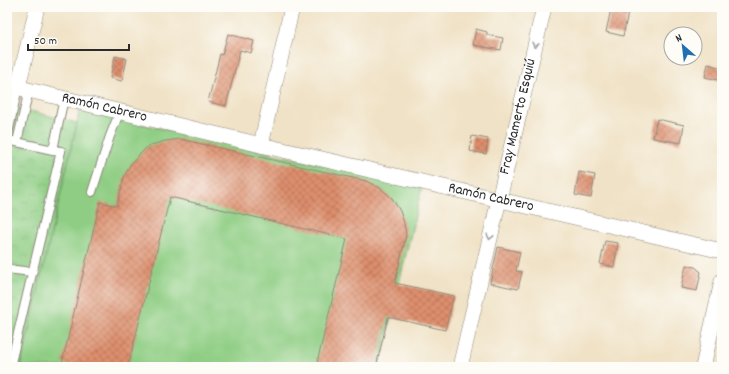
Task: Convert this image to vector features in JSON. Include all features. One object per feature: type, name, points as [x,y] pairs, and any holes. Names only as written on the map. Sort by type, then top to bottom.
[{"type":"street","points":[[18,87],[37,7]]},
{"type":"street","points":[[261,145],[292,7]]},
{"type":"street","name":"Fray Mamerto Esquiú","points":[[460,367],[544,7]]},
{"type":"street","name":"Ramón Cabrero","points":[[18,87],[261,145],[722,251]]},
{"type":"street","points":[[702,367],[722,281]]},
{"type":"lane","points":[[10,367],[61,151],[7,139],[18,87]]},
{"type":"lane","points":[[17,142],[18,87]]},
{"type":"lane","points":[[53,150],[64,98]]},
{"type":"lane","points":[[92,192],[110,136],[120,111]]},
{"type":"lane","points":[[7,269],[32,272]]},
{"type":"green space","points":[[7,105],[77,123],[20,367],[7,367]]},
{"type":"green space","points":[[79,110],[422,187],[379,367],[20,367]]},
{"type":"building","points":[[611,9],[628,13],[623,36],[606,32]]},
{"type":"building","points":[[476,29],[487,32],[487,35],[503,38],[501,50],[473,45]]},
{"type":"building","points":[[228,34],[254,41],[251,53],[240,50],[226,106],[208,102],[220,54],[222,55]]},
{"type":"building","points":[[115,56],[127,59],[122,81],[110,78]]},
{"type":"building","points":[[708,64],[722,68],[722,81],[705,77]]},
{"type":"building","points":[[657,119],[684,125],[681,143],[653,138]]},
{"type":"building","points":[[472,136],[488,139],[486,154],[470,151]]},
{"type":"building","points":[[180,139],[366,181],[380,188],[392,198],[400,211],[406,235],[395,283],[454,296],[445,330],[388,317],[376,367],[316,367],[347,239],[170,197],[128,367],[77,367],[62,363],[100,202],[117,206],[124,177],[130,165],[148,146],[165,141]]},
{"type":"building","points":[[579,172],[595,175],[591,198],[575,195]]},
{"type":"building","points":[[605,241],[618,243],[614,267],[600,264]]},
{"type":"building","points":[[498,247],[520,252],[516,271],[522,272],[518,289],[490,283]]},
{"type":"building","points":[[686,265],[695,267],[701,272],[697,291],[681,288]]}]
